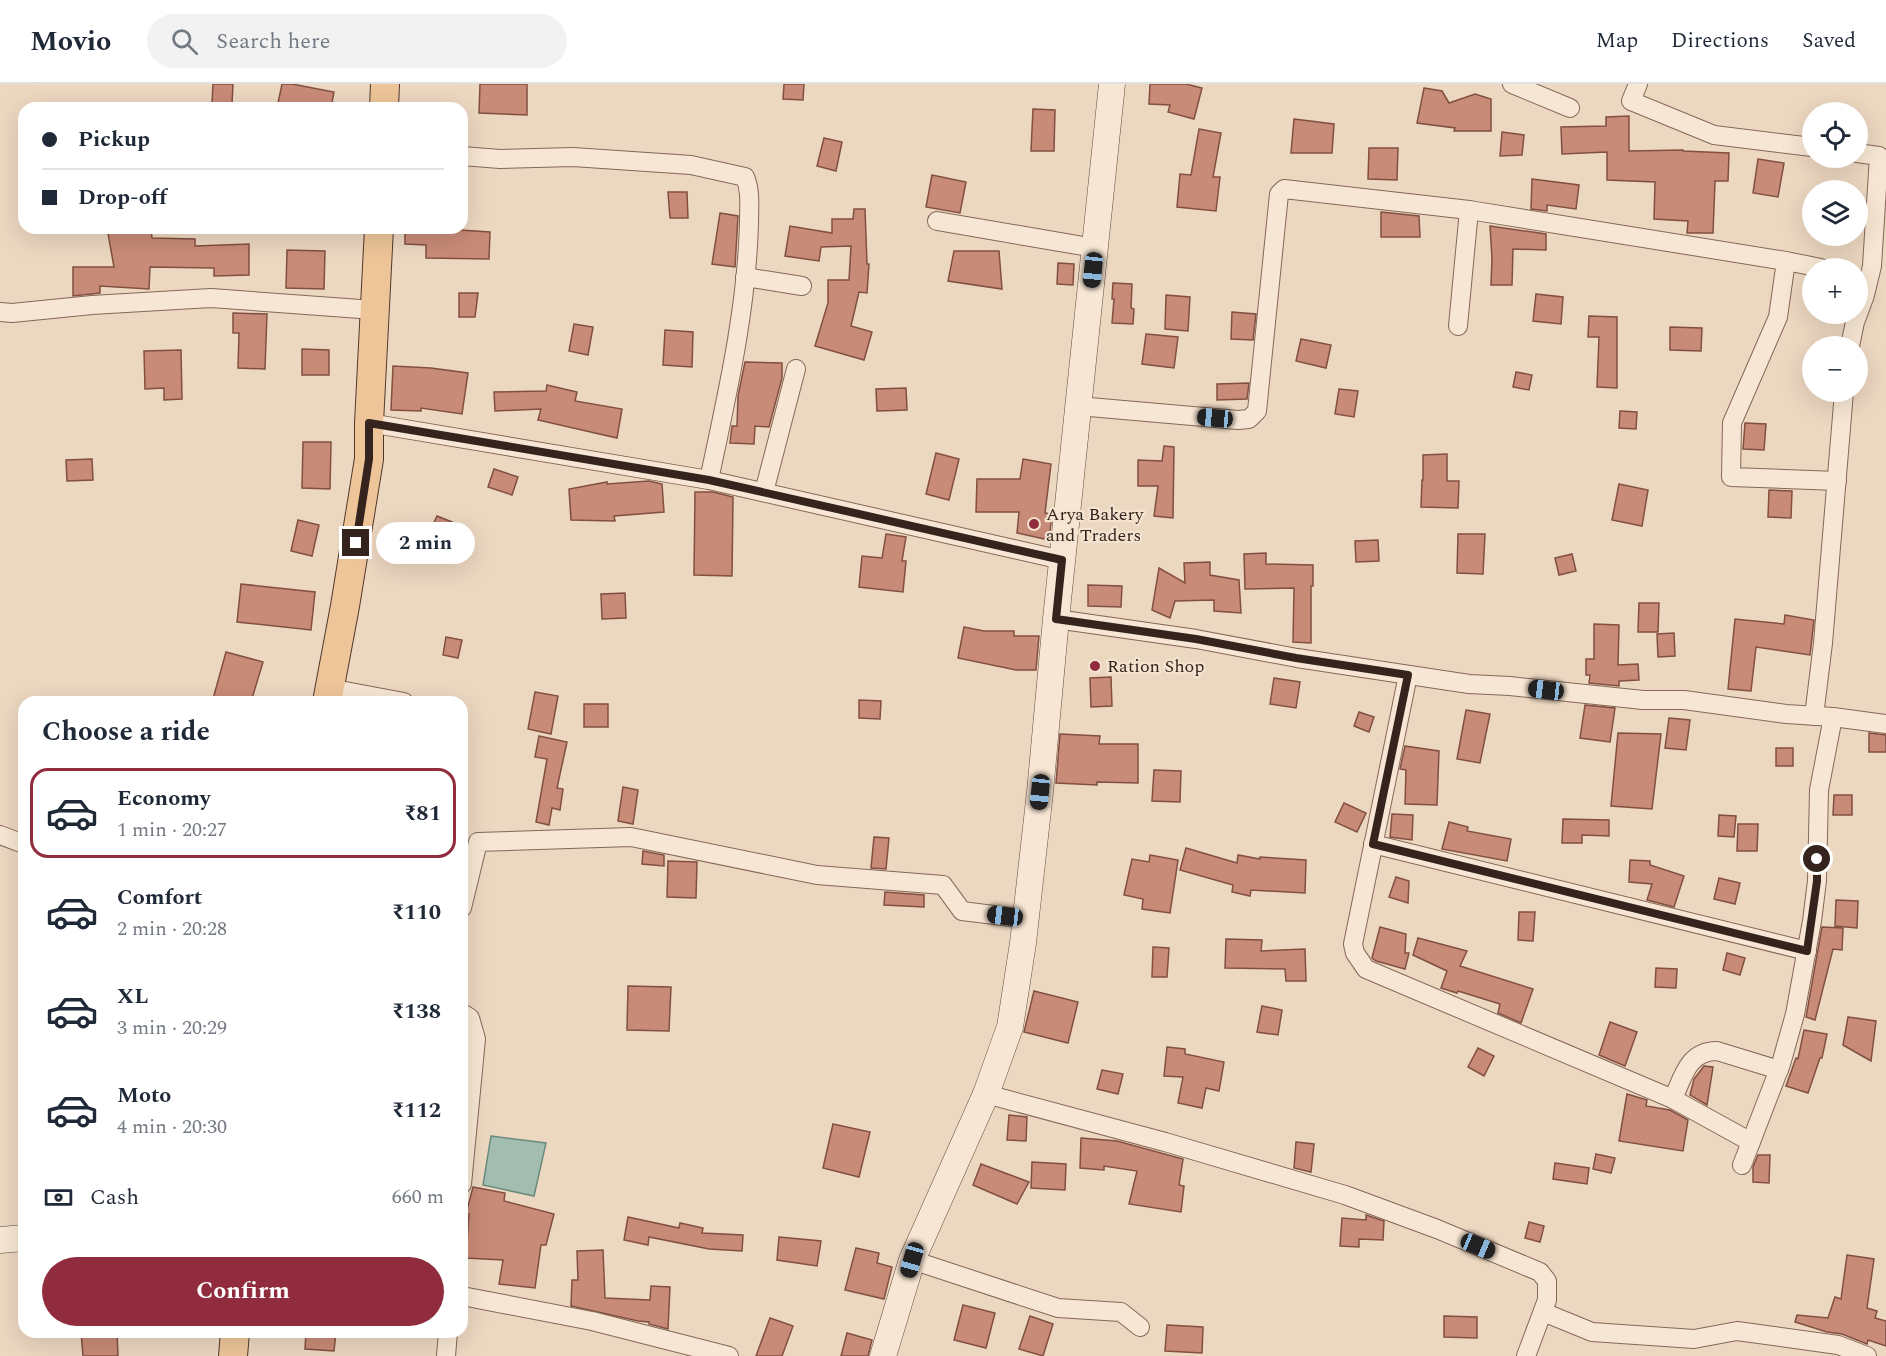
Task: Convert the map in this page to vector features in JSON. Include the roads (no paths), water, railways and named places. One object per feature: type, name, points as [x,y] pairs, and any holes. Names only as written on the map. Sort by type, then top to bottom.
[{"type":"main road","points":[[384,102],[385,84]]},
{"type":"main road","points":[[883,1356],[912,1260],[986,1094],[1010,1027],[1026,919],[1040,792],[1112,84]]},
{"type":"main road","points":[[328,695],[369,459],[379,234]]},
{"type":"main road","points":[[0,1240],[18,1238]]},
{"type":"main road","points":[[233,1356],[234,1338]]},
{"type":"street","points":[[1512,84],[1570,108]]},
{"type":"street","points":[[1638,84],[1631,101],[1714,135],[1802,146]]},
{"type":"street","points":[[1852,336],[1871,279],[1879,156],[1868,154]]},
{"type":"street","points":[[468,156],[500,159],[573,157],[691,165],[745,177],[749,198],[748,252],[733,363],[709,480]]},
{"type":"street","points":[[1078,406],[1238,420],[1249,419],[1257,411],[1280,194],[1284,189],[1469,210],[1802,264]]},
{"type":"street","points":[[1458,326],[1469,210]]},
{"type":"street","points":[[938,221],[1095,248]]},
{"type":"street","points":[[1786,261],[1778,317],[1732,423],[1731,477],[1837,481]]},
{"type":"street","points":[[745,277],[802,286]]},
{"type":"street","points":[[0,312],[211,298],[374,309]]},
{"type":"street","points":[[764,492],[796,369]]},
{"type":"street","points":[[1814,716],[1823,643],[1843,402]]},
{"type":"street","points":[[369,423],[709,480],[1062,560]]},
{"type":"street","points":[[1056,619],[1196,639],[1296,658],[1469,684],[1643,700],[1684,700],[1719,706],[1886,724]]},
{"type":"street","points":[[1408,675],[1353,944],[1354,953],[1366,969],[1673,1099],[1751,1142]]},
{"type":"street","points":[[1742,1165],[1779,1070],[1807,951],[1817,881],[1819,790],[1833,717]]},
{"type":"street","points":[[0,835],[18,842]]},
{"type":"street","points":[[468,883],[478,842],[632,837],[817,875],[943,885],[962,911],[1026,919]]},
{"type":"street","points":[[1373,844],[1807,951]]},
{"type":"street","points":[[468,1017],[476,1039],[468,1122]]},
{"type":"street","points":[[1673,1099],[1688,1064],[1695,1057],[1708,1051],[1717,1051],[1779,1070]]},
{"type":"street","points":[[986,1094],[1165,1142],[1345,1195],[1437,1229],[1540,1272],[1546,1281],[1547,1300],[1526,1356]]},
{"type":"street","points":[[912,1260],[1058,1308],[1121,1312],[1140,1327]]},
{"type":"street","points":[[468,1297],[592,1321],[729,1356]]},
{"type":"street","points":[[1543,1312],[1592,1332],[1694,1339],[1737,1331],[1838,1345],[1867,1356]]},
{"type":"street","points":[[446,1356],[448,1338]]},
{"type":"place","name":"Arya Bakery and Traders","points":[[1034,524]]},
{"type":"place","name":"Ration Shop","points":[[1095,666]]}]
